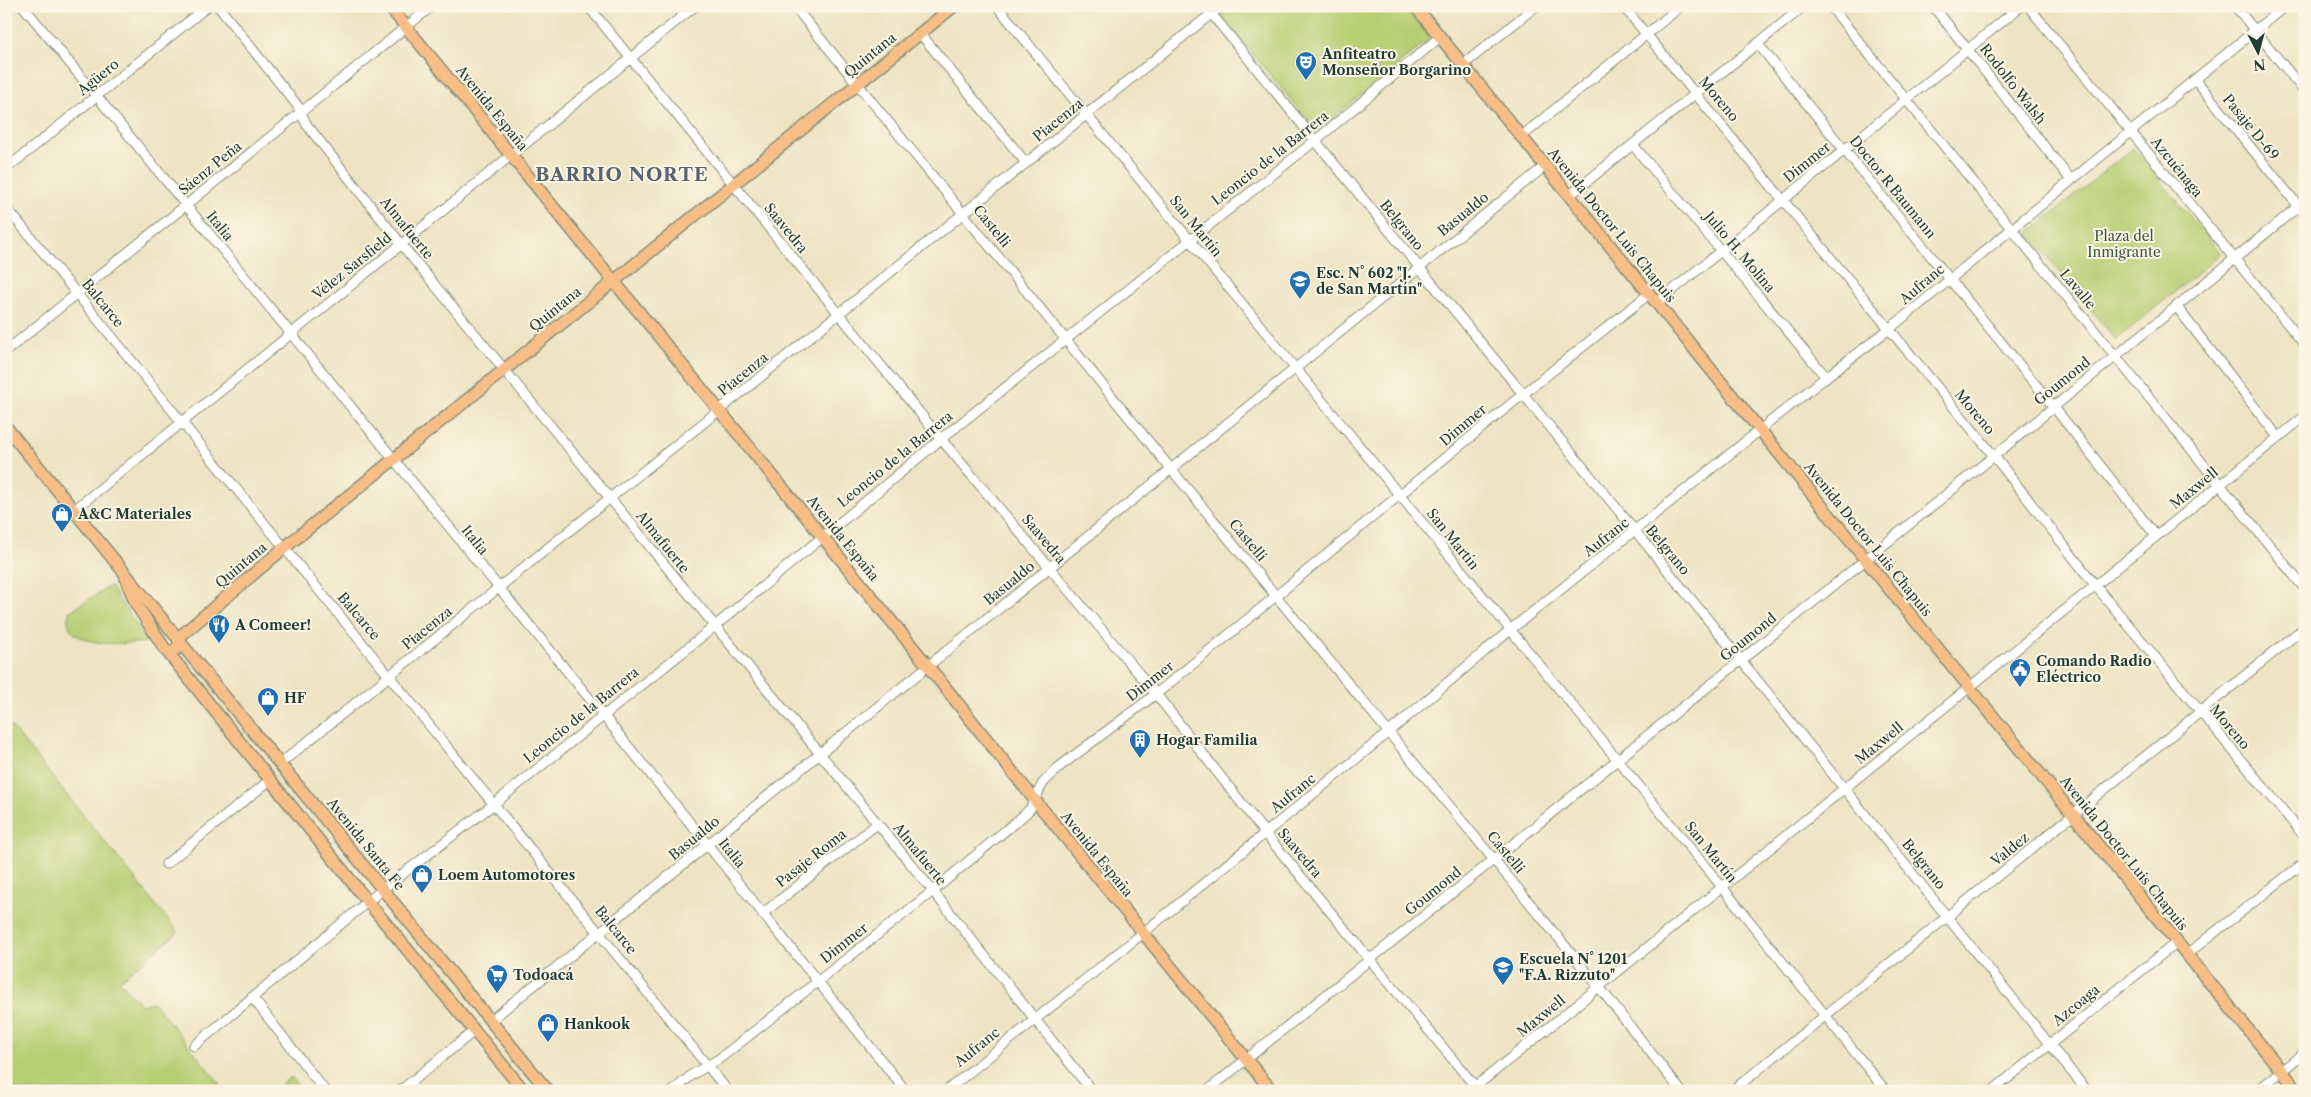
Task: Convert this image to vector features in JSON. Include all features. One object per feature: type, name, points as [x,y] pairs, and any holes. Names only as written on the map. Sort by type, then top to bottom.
[{"type":"main road","name":"Avenida España","points":[[389,6],[720,410],[1272,1091]]},
{"type":"main road","name":"Quintana","points":[[164,648],[175,650],[179,646],[177,638],[284,548],[954,6]]},
{"type":"main road","name":"Avenida Doctor Luis Chapuis","points":[[1415,6],[2298,1091]]},
{"type":"main road","name":"Avenida Santa Fe","points":[[6,427],[548,1091]]},
{"type":"main road","name":"Avenida Santa Fe","points":[[123,570],[136,604],[164,648],[368,902],[524,1091]]},
{"type":"street","name":"Italia","points":[[23,6],[497,588],[603,715],[906,1091]]},
{"type":"street","name":"Agüero","points":[[6,169],[208,6]]},
{"type":"street","name":"Almafuerte","points":[[218,6],[301,112],[308,126],[401,244],[933,891],[1092,1091]]},
{"type":"street","name":"Sáenz Peña","points":[[6,351],[432,6]]},
{"type":"street","name":"Saavedra","points":[[588,6],[941,439],[1156,694],[1265,833],[1475,1089]]},
{"type":"street","name":"Vélez Sarsfield","points":[[74,510],[695,6]]},
{"type":"street","name":"Castelli","points":[[794,6],[1171,469],[1600,987],[1681,1091]]},
{"type":"street","name":"San Martín","points":[[997,6],[1509,631],[1723,888],[1886,1091]]},
{"type":"street","name":"Belgrano","points":[[1205,6],[1741,660],[2087,1091]]},
{"type":"street","name":"Piacenza","points":[[281,763],[1221,6]]},
{"type":"street","points":[[1463,66],[1536,6]]},
{"type":"street","name":"Moreno","points":[[1623,6],[1783,199],[1888,330],[1994,456],[2095,585],[2305,837]]},
{"type":"street","points":[[1521,137],[1681,6]]},
{"type":"street","points":[[1569,196],[1804,6]]},
{"type":"street","name":"Lavalle","points":[[1830,6],[2305,589]]},
{"type":"street","name":"Rodolfo Walsh","points":[[1933,6],[2071,180]]},
{"type":"street","name":"Dimmer","points":[[1657,303],[2021,6]]},
{"type":"street","name":"Azcuénaga","points":[[2028,6],[2305,345]]},
{"type":"street","points":[[2235,6],[2305,92]]},
{"type":"street","name":"Aufranc","points":[[946,1091],[1143,933],[1389,732],[1509,631],[1635,532],[1826,377],[1888,330],[2285,6]]},
{"type":"street","points":[[920,33],[1026,163]]},
{"type":"street","name":"Leoncio de la Barrera","points":[[194,1046],[383,889],[494,804],[715,626],[941,439],[1316,140],[1440,37]]},
{"type":"street","name":"Doctor R Baumann","points":[[1758,44],[2053,406],[2156,536]]},
{"type":"street","name":"Pasaje D-69","points":[[2195,79],[2302,204],[2305,214]]},
{"type":"street","name":"Julio H. Molina","points":[[1633,145],[1826,377]]},
{"type":"street","name":"Basualdo","points":[[490,1021],[1294,369],[1418,266],[1545,166]]},
{"type":"street","name":"Goumond","points":[[1207,1091],[1866,560],[2302,204]]},
{"type":"street","name":"Balcarce","points":[[6,206],[728,1091]]},
{"type":"street","name":"Dimmer","points":[[672,1091],[693,1074],[719,1059],[933,891],[1024,815],[1030,809],[1043,784],[1059,766],[1156,694],[1522,395],[1649,294]]},
{"type":"street","points":[[2176,306],[2278,437]]},
{"type":"street","name":"Maxwell","points":[[1475,1089],[2305,416]]},
{"type":"street","name":"Valdez","points":[[1732,1091],[2305,627]]},
{"type":"street","points":[[166,864],[270,780]]},
{"type":"street","name":"Pasaje Roma","points":[[762,914],[877,824]]},
{"type":"street","points":[[2187,954],[2305,862]]},
{"type":"street","name":"Azcoaga","points":[[1992,1091],[2177,942]]},
{"type":"street","points":[[252,998],[323,1090]]},
{"type":"street","points":[[400,1091],[474,1031]]},
{"type":"street","points":[[2257,1091],[2305,1052]]},
{"type":"green space","points":[[1231,6],[1405,6],[1431,38],[1317,131],[1220,15]]},
{"type":"green space","name":"Plaza del Inmigrante","points":[[2133,148],[2221,254],[2116,340],[2028,233]]},
{"type":"green space","points":[[110,586],[148,642],[125,644],[96,642],[84,639],[74,633],[69,624],[69,612]]},
{"type":"green space","points":[[6,720],[178,932],[119,981],[141,1005],[153,1002],[226,1091],[6,1091]]},
{"type":"green space","points":[[291,1077],[302,1091],[273,1091]]},
{"type":"place","name":"Anfiteatro Monseñor Borgarino","points":[[1306,81]]},
{"type":"place","name":"Esc. N° 602 \"J. de San Martín\"","points":[[1300,300]]},
{"type":"place","name":"A&C Materiales","points":[[62,533]]},
{"type":"place","name":"A Comeer!","points":[[219,644]]},
{"type":"place","name":"Comando Radio Eléctrico","points":[[2020,688]]},
{"type":"place","name":"HF","points":[[268,717]]},
{"type":"place","name":"Hogar Familia","points":[[1140,759]]},
{"type":"place","name":"Loem Automotores","points":[[422,894]]},
{"type":"place","name":"Escuela N° 1201 \"F.A. Rizzuto\"","points":[[1503,986]]},
{"type":"place","name":"Todoacá","points":[[497,994]]},
{"type":"place","name":"Hankook","points":[[548,1043]]},
{"type":"district","name":"BARRIO NORTE","points":[[622,174]]}]
